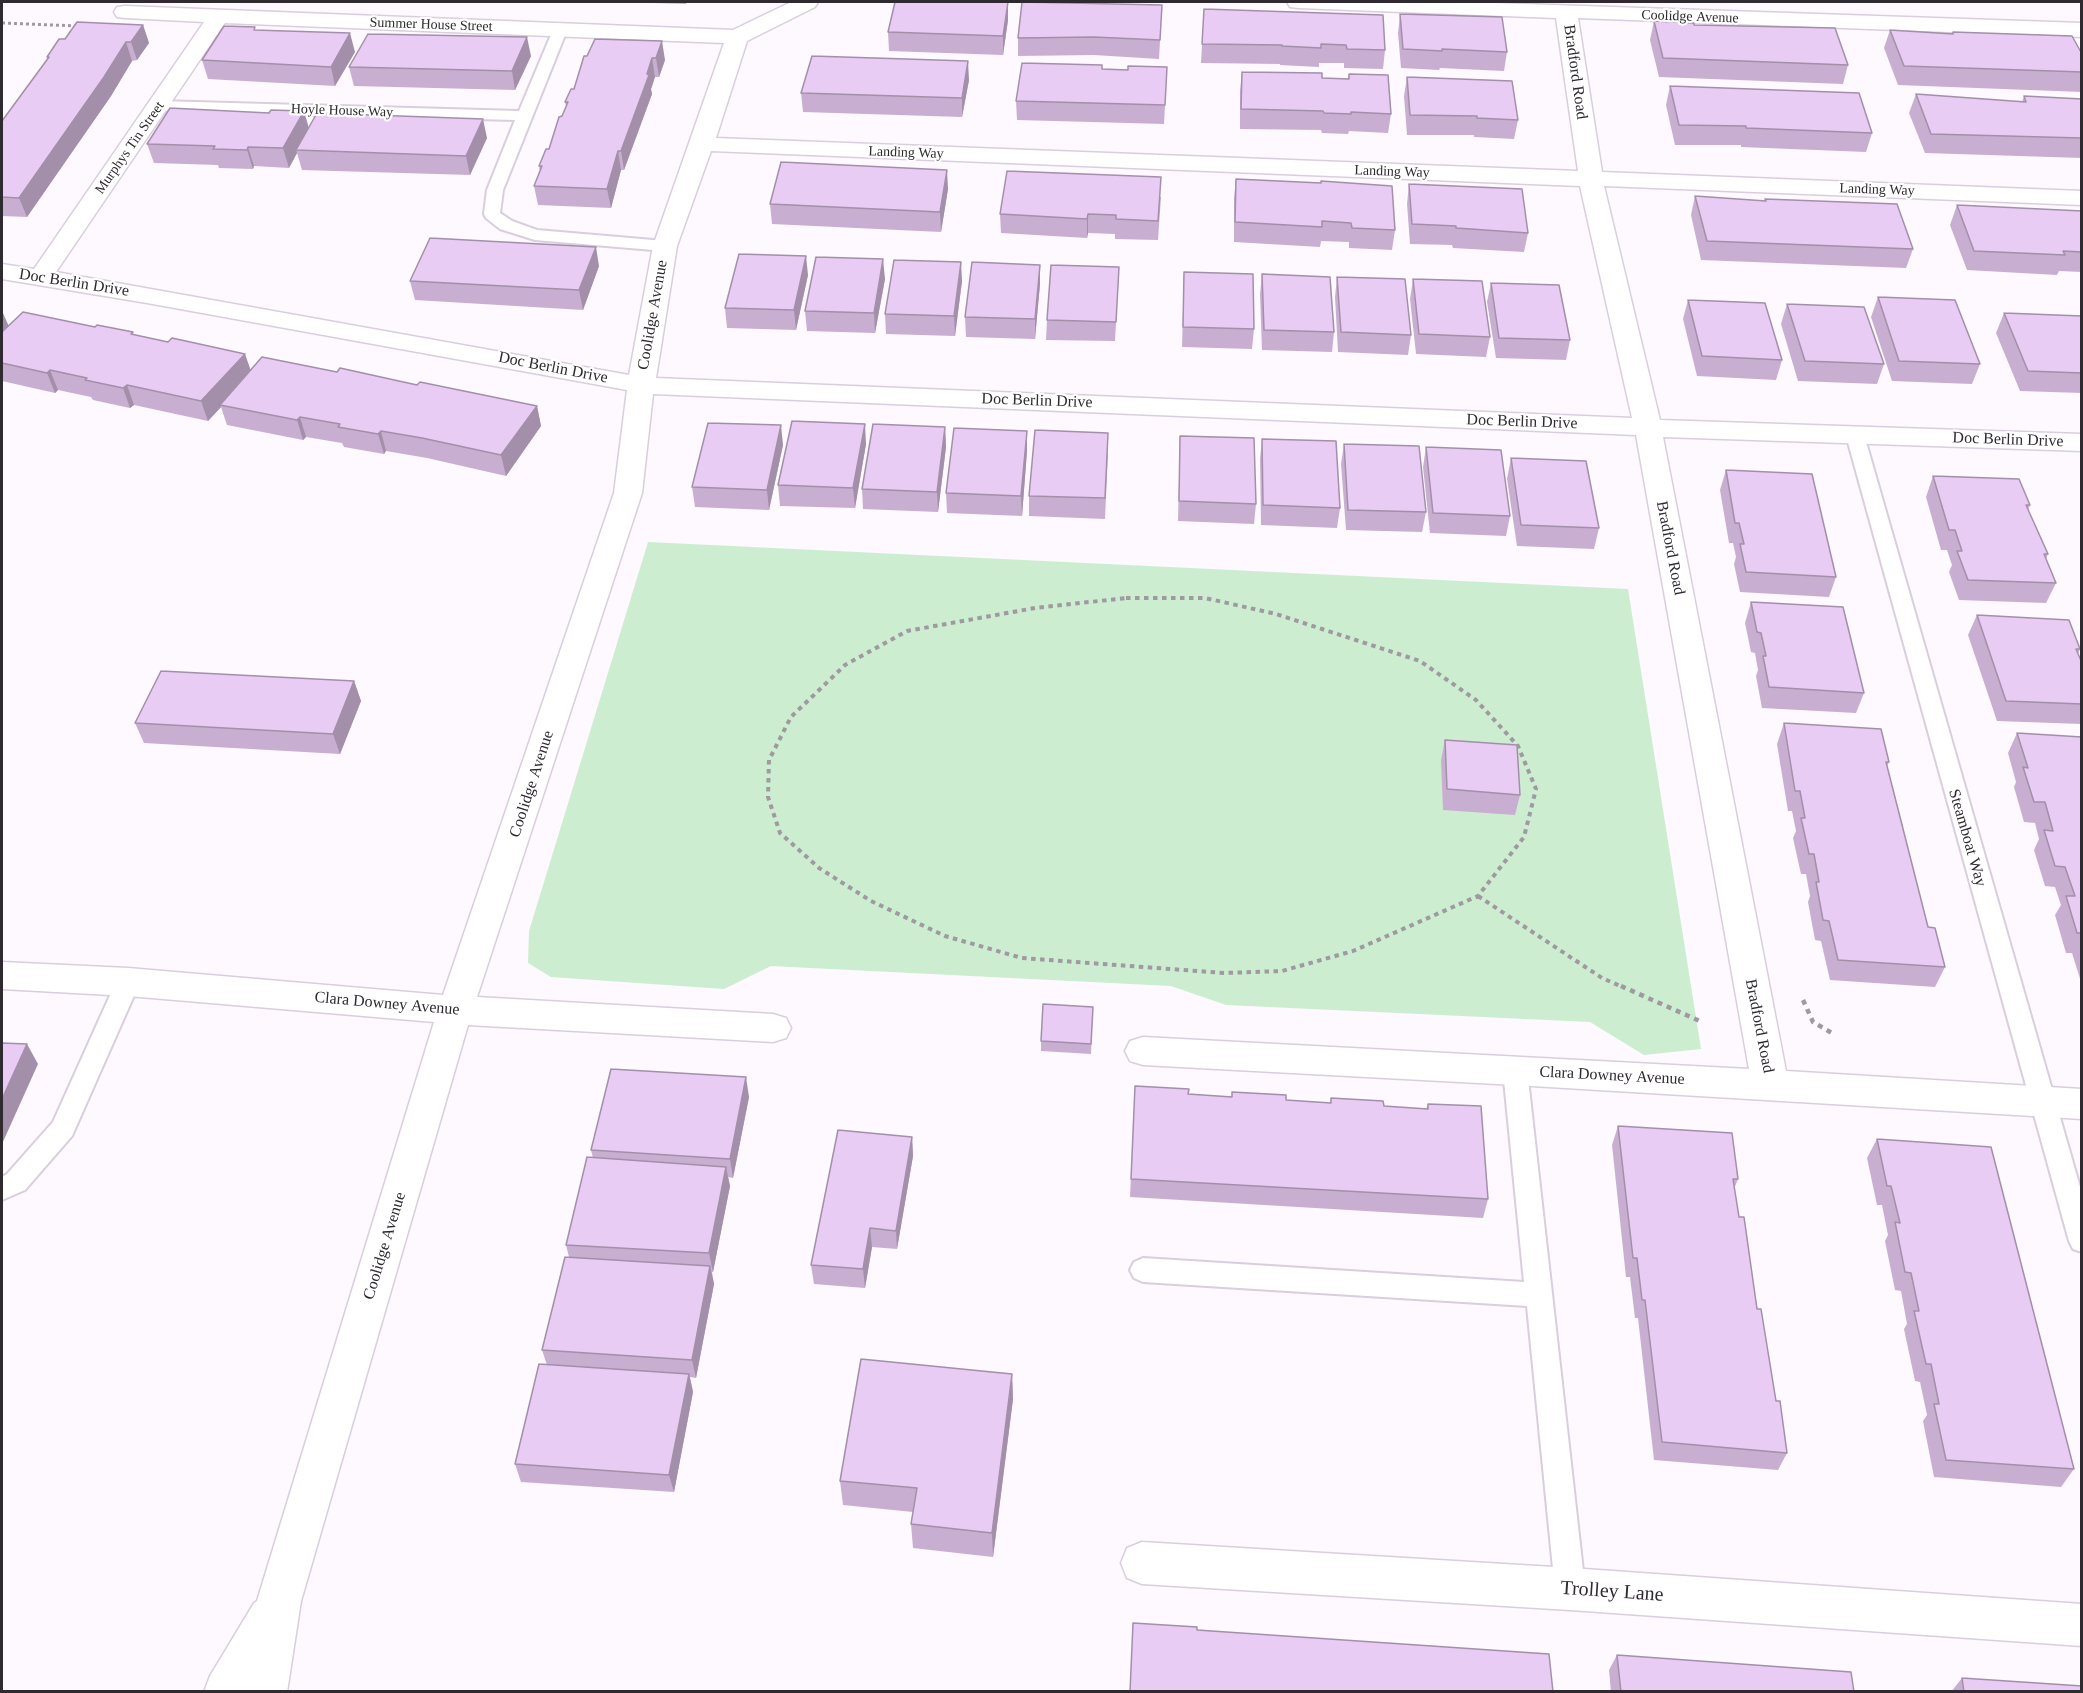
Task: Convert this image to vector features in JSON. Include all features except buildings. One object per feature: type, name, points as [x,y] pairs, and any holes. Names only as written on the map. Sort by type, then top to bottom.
[{"type":"street","points":[[737,37],[807,2]]},
{"type":"street","name":"Coolidge Avenue","points":[[1298,2],[2082,30]]},
{"type":"street","name":"Summer House Street","points":[[125,12],[737,37]]},
{"type":"street","name":"Bradford Road","points":[[1566,13],[1591,180],[1648,427],[1770,1085]]},
{"type":"street","name":"Murphys Tin Street","points":[[40,278],[218,17]]},
{"type":"street","name":"Coolidge Avenue","points":[[265,1692],[279,1601],[455,1010],[479,945],[628,493],[641,385],[665,246],[737,37]]},
{"type":"street","name":"Landing Way","points":[[702,144],[2082,198]]},
{"type":"street","name":"Doc Berlin Drive","points":[[2,271],[641,385],[2082,443]]},
{"type":"street","name":"Clara Downey Avenue","points":[[2,975],[128,982],[455,1010],[773,1028]]},
{"type":"street","name":"Clara Downey Avenue","points":[[1143,1051],[1515,1070],[2082,1104]]},
{"type":"street","name":"Trolley Lane","points":[[1142,1563],[1570,1588],[2082,1625]]},
{"type":"street","name":"Coolidge Avenue","points":[[226,1692],[279,1601]]},
{"type":"lane","points":[[560,30],[495,190],[492,214],[506,225],[536,235],[665,246]]},
{"type":"lane","name":"Hoyle House Way","points":[[159,106],[525,116]]},
{"type":"lane","name":"Steamboat Way","points":[[1855,435],[2082,1241]]},
{"type":"lane","points":[[2,1189],[16,1182],[63,1129],[128,982]]},
{"type":"lane","points":[[1515,1070],[1570,1588]]},
{"type":"lane","points":[[1143,1270],[1539,1295]]},
{"type":"path","points":[[2,23],[113,27],[125,12]]},
{"type":"path","points":[[1126,598],[1205,598],[1276,614],[1420,661],[1476,700],[1518,746],[1536,789],[1524,837],[1478,896],[1353,951],[1282,971],[1224,974],[1022,958],[945,936],[871,902],[819,868],[780,833],[768,797],[769,760],[791,717],[844,665],[907,631],[1035,608],[1126,598]]},
{"type":"path","points":[[1478,896],[1602,978],[1702,1022]]},
{"type":"green space","points":[[648,542],[1628,589],[1701,1049],[1644,1055],[1590,1022],[1226,1005],[1171,986],[771,966],[724,989],[551,977],[528,963],[529,931]]}]
